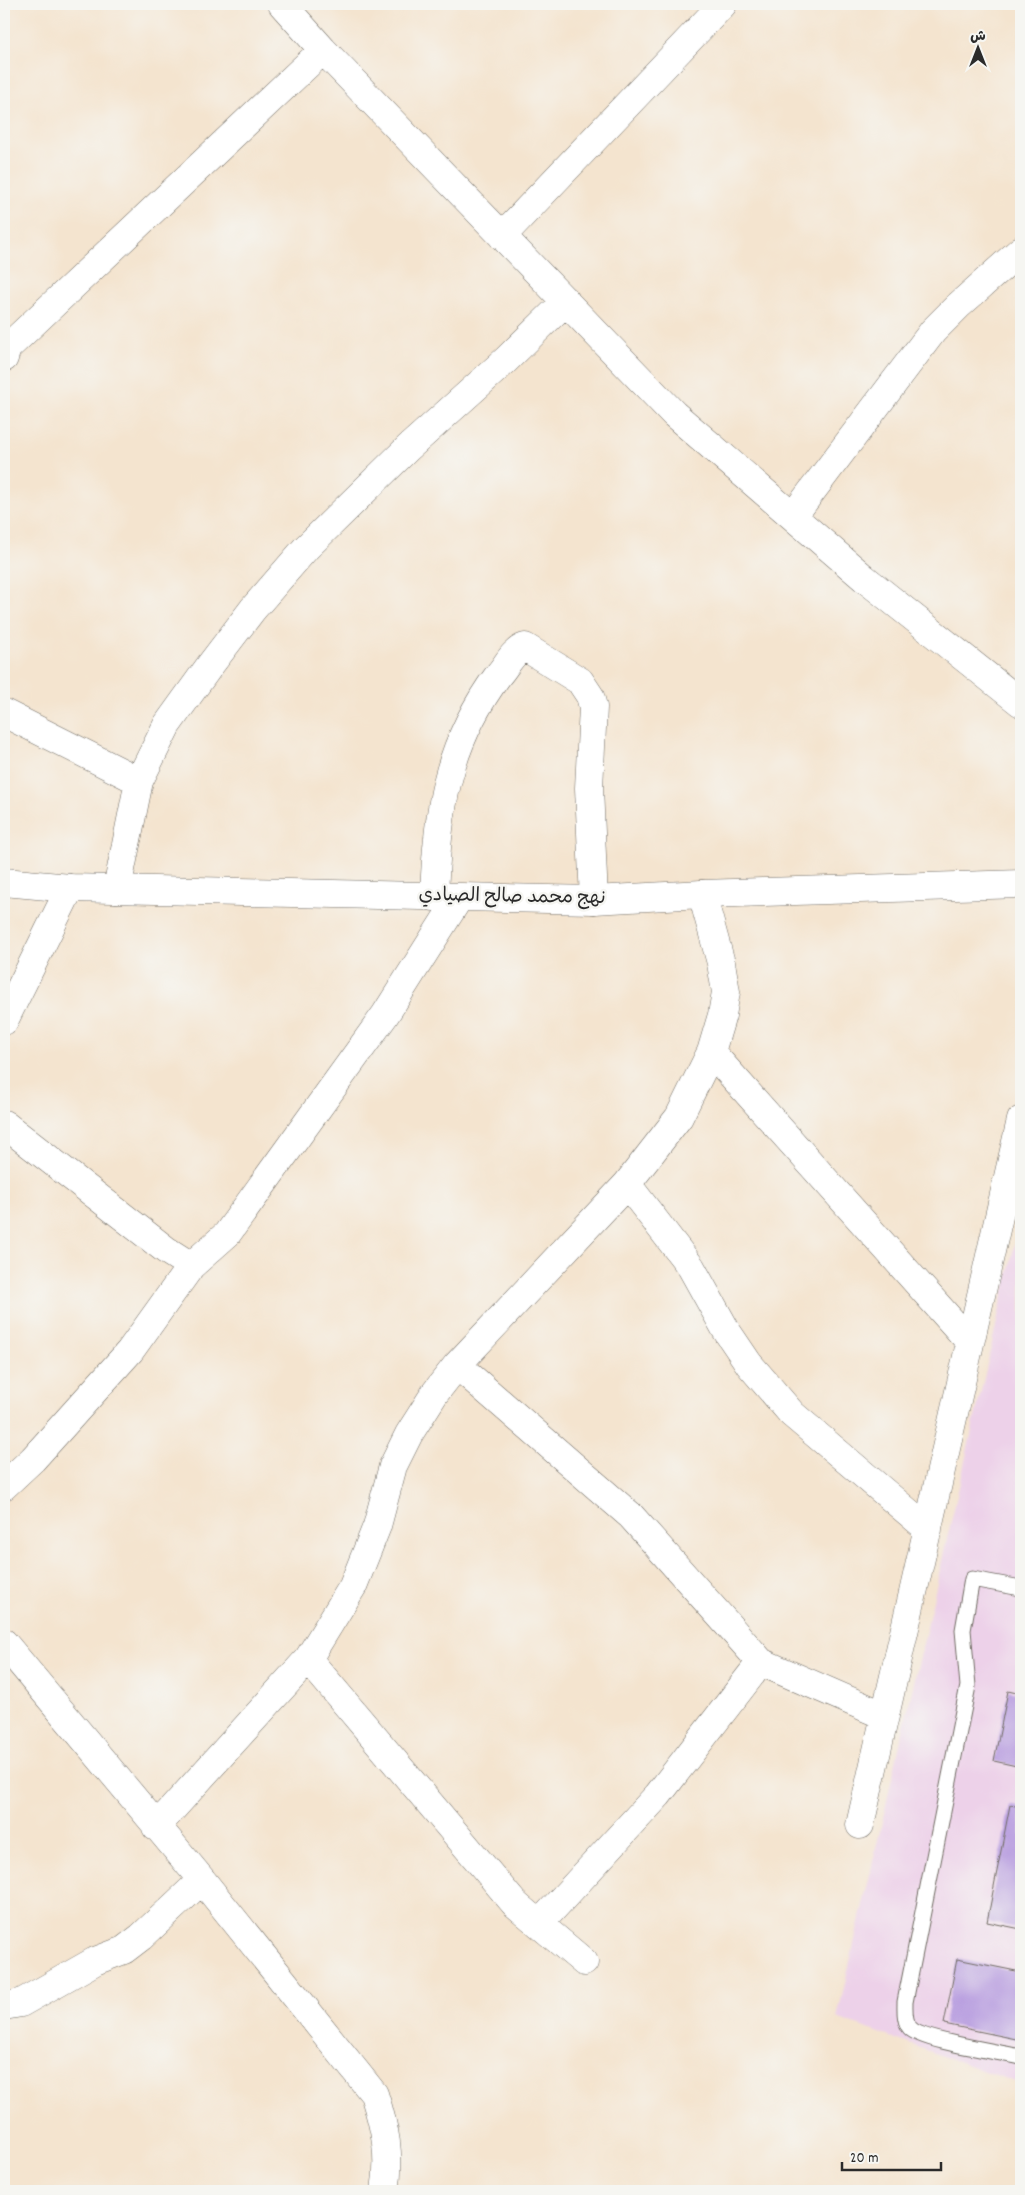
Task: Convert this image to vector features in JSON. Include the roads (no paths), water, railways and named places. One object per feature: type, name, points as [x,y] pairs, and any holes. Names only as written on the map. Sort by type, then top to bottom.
[{"type":"street","points":[[282,4],[323,50],[674,414],[864,578],[1021,703]]},
{"type":"street","points":[[502,236],[723,4]]},
{"type":"street","points":[[5,350],[323,50]]},
{"type":"street","points":[[792,516],[933,331],[1021,250]]},
{"type":"street","points":[[117,889],[138,781],[167,725],[210,664],[252,610],[306,548],[401,455],[506,360],[566,301]]},
{"type":"street","points":[[4,1486],[33,1459],[130,1351],[191,1266],[227,1234],[385,1015],[447,898],[436,840],[444,790],[465,730],[490,687],[516,652],[525,647],[580,681],[590,696],[593,706],[589,788],[594,900]]},
{"type":"street","points":[[4,713],[138,781]]},
{"type":"street","name":"نهج محمد صالح الصيادي","points":[[4,882],[70,888],[594,900],[702,894],[1021,884]]},
{"type":"street","points":[[4,1020],[70,888]]},
{"type":"street","points":[[156,1827],[308,1659],[353,1586],[377,1526],[393,1466],[409,1434],[435,1393],[457,1365],[627,1184],[678,1117],[711,1052],[722,1015],[726,992],[721,963],[702,894]]},
{"type":"street","points":[[711,1052],[970,1342]]},
{"type":"street","points":[[860,1825],[1021,1120]]},
{"type":"street","points":[[4,1124],[166,1250],[191,1266]]},
{"type":"street","points":[[627,1184],[691,1267],[726,1330],[749,1364],[792,1414],[928,1529]]},
{"type":"street","points":[[457,1365],[631,1516],[761,1662],[885,1716]]},
{"type":"street","points":[[4,1643],[202,1880],[374,2094],[384,2122],[388,2143],[388,2176],[385,2191]]},
{"type":"street","points":[[308,1659],[514,1903],[584,1962]]},
{"type":"street","points":[[539,1924],[658,1795],[761,1662]]},
{"type":"street","points":[[4,2006],[21,2003],[95,1961],[124,1950],[141,1937],[202,1880]]},
{"type":"lane","points":[[1021,1588],[972,1579],[963,1630],[968,1686],[905,2002],[905,2017],[910,2028],[925,2037],[1021,2057]]}]
